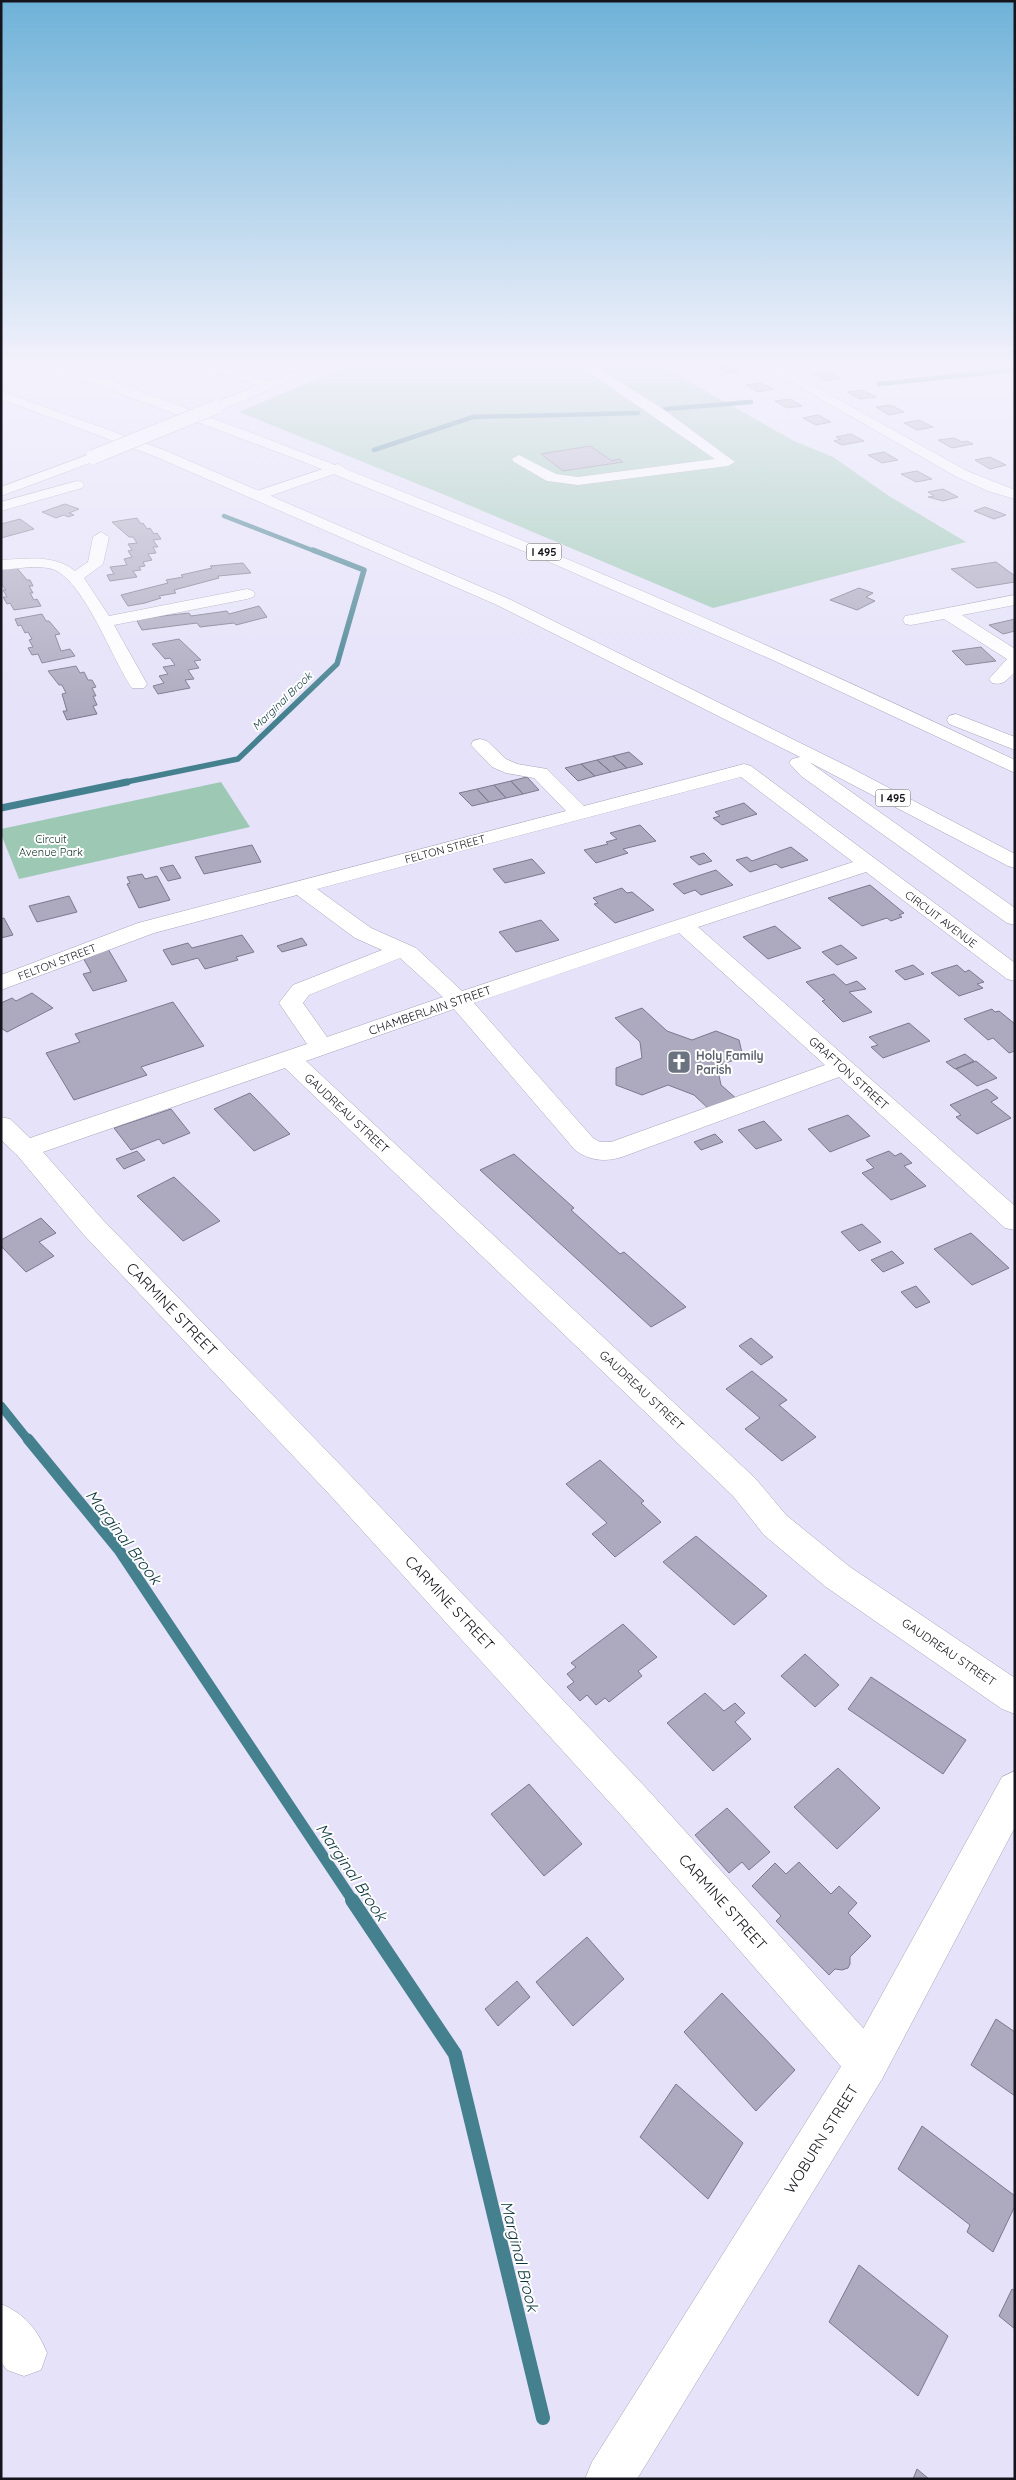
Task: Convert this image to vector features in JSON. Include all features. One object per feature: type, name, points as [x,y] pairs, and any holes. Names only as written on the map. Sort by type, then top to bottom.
[{"type":"main road","points":[[1,492],[25,483]]},
{"type":"main road","name":"I 495","points":[[230,483],[503,602],[844,772],[1015,862]]},
{"type":"main road","points":[[259,495],[295,483]]},
{"type":"main road","name":"I 495","points":[[374,483],[678,610],[1015,767]]},
{"type":"main road","points":[[981,483],[1015,495]]},
{"type":"main road","points":[[1,507],[77,485]]},
{"type":"main road","points":[[74,578],[95,564],[102,536]]},
{"type":"main road","points":[[1,565],[34,563],[59,566],[74,578],[82,585],[138,684]]},
{"type":"main road","points":[[104,622],[247,594]]},
{"type":"main road","points":[[912,620],[1015,600]]},
{"type":"main road","points":[[678,610],[1015,744]]},
{"type":"main road","points":[[947,613],[1015,659],[998,679]]},
{"type":"main road","points":[[770,736],[808,772],[1015,918]]},
{"type":"main road","points":[[480,745],[499,763],[513,769],[540,773],[579,813]]},
{"type":"main road","name":"FELTON STREET","points":[[1,983],[146,928],[744,770],[868,864]]},
{"type":"main road","name":"CHAMBERLAIN STREET","points":[[26,1149],[322,1046],[868,864]]},
{"type":"main road","name":"CIRCUIT AVENUE","points":[[868,864],[1015,974]]},
{"type":"main road","points":[[301,888],[364,933],[408,953],[459,1000],[584,1144],[594,1151],[613,1150],[843,1067]]},
{"type":"main road","name":"GRAFTON STREET","points":[[683,925],[1015,1221]]},
{"type":"main road","points":[[322,1046],[290,1003],[301,990],[401,950]]},
{"type":"main road","name":"GAUDREAU STREET","points":[[289,1058],[744,1487],[775,1525],[838,1578],[1015,1698]]},
{"type":"main road","points":[[1,1125],[26,1149]]},
{"type":"main road","name":"CARMINE STREET","points":[[26,1149],[93,1227],[333,1477],[635,1802],[867,2064]]},
{"type":"main road","name":"WOBURN STREET","points":[[609,2479],[867,2064],[1015,1790]]},
{"type":"green space","points":[[415,483],[870,483],[966,542],[713,608]]},
{"type":"green space","name":"Circuit Avenue Park","points":[[221,782],[250,827],[19,879],[1,834],[1,829]]},
{"type":"building","points":[[943,489],[958,497],[943,501],[928,497],[934,496],[928,492]]},
{"type":"building","points":[[65,504],[79,509],[69,513],[74,515],[68,517],[64,515],[56,518],[42,512]]},
{"type":"building","points":[[985,507],[1006,515],[994,519],[974,511]]},
{"type":"building","points":[[137,518],[147,529],[150,528],[154,534],[157,533],[161,539],[153,540],[158,547],[153,547],[156,553],[148,554],[152,560],[143,562],[145,566],[139,567],[141,570],[133,571],[137,577],[110,581],[107,575],[114,574],[110,567],[127,565],[124,559],[132,557],[128,551],[132,550],[128,544],[137,543],[133,537],[129,537],[112,522]]},
{"type":"building","points":[[20,519],[34,529],[1,538],[1,524]]},
{"type":"building","points":[[996,562],[1015,576],[1015,582],[977,588],[951,569]]},
{"type":"building","points":[[243,563],[251,573],[218,576],[219,578],[174,590],[176,593],[159,596],[161,598],[145,603],[128,606],[121,595],[168,583],[166,580],[212,568],[210,566]]},
{"type":"building","points":[[16,567],[27,580],[30,580],[33,586],[29,586],[33,593],[30,593],[41,606],[14,610],[10,603],[7,604],[3,597],[7,597],[3,590],[6,590],[1,584],[1,570]]},
{"type":"building","points":[[859,588],[873,593],[866,597],[875,601],[857,610],[830,600]]},
{"type":"building","points":[[259,606],[267,617],[236,625],[234,623],[200,627],[197,623],[142,630],[136,619],[189,613],[191,616],[227,611],[229,614]]},
{"type":"building","points":[[42,614],[46,621],[49,621],[60,634],[55,635],[61,651],[70,649],[75,656],[42,663],[38,654],[32,655],[28,648],[33,647],[29,640],[32,639],[28,632],[25,633],[21,625],[18,626],[15,619]]},
{"type":"building","points":[[1015,619],[1015,631],[1003,634],[989,625]]},
{"type":"building","points":[[179,639],[201,660],[194,661],[199,668],[188,670],[194,679],[185,680],[190,688],[158,694],[153,686],[164,683],[159,676],[168,674],[163,667],[175,665],[170,658],[165,659],[152,644]]},
{"type":"building","points":[[981,647],[996,661],[966,665],[952,651]]},
{"type":"building","points":[[76,666],[80,673],[84,672],[88,680],[92,680],[96,687],[92,688],[96,696],[93,696],[97,705],[93,706],[97,714],[67,720],[63,711],[67,711],[62,694],[66,693],[62,685],[59,685],[48,671]]},
{"type":"building","points":[[629,752],[643,764],[627,768],[613,756]]},
{"type":"building","points":[[613,756],[627,768],[611,772],[597,760]]},
{"type":"building","points":[[597,760],[611,772],[595,776],[581,764]]},
{"type":"building","points":[[581,764],[595,776],[578,781],[565,768]]},
{"type":"building","points":[[527,777],[539,790],[523,794],[511,781]]},
{"type":"building","points":[[511,781],[523,794],[506,798],[494,785]]},
{"type":"building","points":[[494,785],[506,798],[489,802],[477,789]]},
{"type":"building","points":[[477,789],[489,802],[472,806],[459,793]]},
{"type":"building","points":[[744,803],[757,814],[722,825],[713,818],[720,816],[715,812]]},
{"type":"building","points":[[640,825],[656,841],[623,849],[628,853],[596,863],[584,850],[608,844],[606,842],[617,839],[610,833]]},
{"type":"building","points":[[252,845],[261,862],[204,874],[195,857]]},
{"type":"building","points":[[791,847],[808,860],[781,868],[776,864],[750,872],[736,860],[747,857],[752,861]]},
{"type":"building","points":[[704,853],[712,861],[699,865],[690,857]]},
{"type":"building","points":[[532,859],[545,873],[505,883],[493,869]]},
{"type":"building","points":[[173,865],[181,878],[168,881],[160,868]]},
{"type":"building","points":[[716,870],[733,885],[701,895],[695,890],[684,894],[673,884]]},
{"type":"building","points":[[142,874],[145,879],[157,876],[170,900],[139,908],[127,884],[130,883],[127,877]]},
{"type":"building","points":[[870,885],[904,913],[899,915],[902,917],[891,921],[887,918],[862,926],[828,898]]},
{"type":"building","points":[[622,888],[627,893],[632,892],[654,910],[615,923],[594,904],[598,903],[593,898]]},
{"type":"building","points":[[69,896],[77,912],[37,922],[29,906]]},
{"type":"building","points":[[4,918],[13,935],[1,938],[1,919]]},
{"type":"building","points":[[541,920],[559,940],[516,952],[499,932]]},
{"type":"building","points":[[775,926],[801,948],[768,959],[743,937]]},
{"type":"building","points":[[242,935],[254,952],[236,957],[238,960],[205,969],[198,958],[172,965],[163,950],[188,943],[192,948]]},
{"type":"building","points":[[302,938],[307,945],[282,952],[277,946]]},
{"type":"building","points":[[841,945],[857,958],[837,965],[822,952]]},
{"type":"building","points":[[108,949],[127,981],[93,991],[83,974],[91,972],[82,956]]},
{"type":"building","points":[[913,965],[924,974],[905,980],[895,971]]},
{"type":"building","points":[[957,965],[965,972],[969,970],[984,982],[977,984],[983,988],[959,996],[931,973]]},
{"type":"building","points":[[834,974],[846,985],[857,981],[866,989],[849,992],[872,1012],[843,1022],[822,1001],[825,1000],[806,982]]},
{"type":"building","points":[[32,993],[53,1008],[7,1032],[1,1028],[1,1003],[12,998],[16,1001]]},
{"type":"building","points":[[173,1002],[204,1046],[141,1067],[147,1075],[74,1100],[46,1053],[80,1042],[75,1034]]},
{"type":"building","name":"Holy Family Parish","points":[[642,1008],[667,1031],[692,1040],[716,1031],[739,1040],[743,1057],[717,1066],[721,1085],[738,1100],[711,1111],[694,1095],[668,1085],[642,1095],[616,1085],[616,1068],[642,1058],[640,1042],[615,1018]]},
{"type":"building","points":[[992,1009],[995,1012],[999,1011],[1015,1024],[1015,1051],[1009,1053],[993,1038],[988,1040],[964,1019]]},
{"type":"building","points":[[909,1023],[930,1041],[883,1058],[871,1047],[878,1045],[869,1037]]},
{"type":"building","points":[[965,1054],[974,1061],[955,1069],[946,1062]]},
{"type":"building","points":[[976,1061],[997,1078],[977,1086],[956,1069]]},
{"type":"building","points":[[987,1089],[998,1098],[991,1102],[1011,1118],[977,1134],[956,1117],[961,1115],[950,1105]]},
{"type":"building","points":[[250,1093],[290,1134],[254,1151],[214,1109]]},
{"type":"building","points":[[171,1109],[190,1133],[163,1144],[159,1139],[131,1150],[114,1128]]},
{"type":"building","points":[[848,1115],[870,1136],[830,1152],[808,1129]]},
{"type":"building","points":[[764,1121],[782,1140],[756,1149],[738,1130]]},
{"type":"building","points":[[715,1134],[723,1142],[701,1150],[694,1142]]},
{"type":"building","points":[[137,1151],[145,1160],[124,1169],[116,1159]]},
{"type":"building","points":[[889,1151],[895,1156],[901,1153],[912,1163],[904,1166],[926,1186],[891,1200],[862,1173],[874,1168],[866,1160]]},
{"type":"building","points":[[514,1154],[574,1208],[571,1210],[620,1254],[624,1252],[686,1307],[651,1327],[480,1170]]},
{"type":"building","points":[[174,1177],[220,1221],[183,1241],[137,1196]]},
{"type":"building","points":[[41,1218],[56,1233],[39,1242],[54,1256],[26,1272],[1,1246],[1,1240]]},
{"type":"building","points":[[862,1224],[881,1242],[859,1251],[841,1232]]},
{"type":"building","points":[[971,1233],[1009,1268],[972,1285],[934,1249]]},
{"type":"building","points":[[892,1251],[904,1263],[883,1272],[871,1260]]},
{"type":"building","points":[[916,1286],[930,1302],[916,1308],[901,1292]]},
{"type":"building","points":[[751,1338],[773,1357],[761,1365],[739,1346]]},
{"type":"building","points":[[752,1371],[787,1400],[779,1405],[816,1437],[782,1461],[745,1429],[760,1418],[726,1389]]},
{"type":"building","points":[[600,1460],[644,1501],[641,1503],[661,1522],[615,1557],[592,1534],[607,1523],[566,1484]]},
{"type":"building","points":[[696,1536],[767,1596],[734,1625],[663,1562]]},
{"type":"building","points":[[623,1624],[657,1657],[638,1671],[642,1676],[609,1702],[605,1698],[596,1705],[587,1695],[580,1701],[567,1687],[574,1682],[567,1674],[576,1667],[571,1663]]},
{"type":"building","points":[[805,1654],[839,1685],[815,1707],[781,1676]]},
{"type":"building","points":[[871,1677],[966,1740],[943,1774],[848,1709]]},
{"type":"building","points":[[705,1693],[724,1711],[735,1703],[745,1713],[735,1722],[751,1739],[713,1771],[667,1723]]},
{"type":"building","points":[[838,1768],[880,1808],[837,1849],[794,1807]]},
{"type":"building","points":[[529,1784],[582,1844],[544,1876],[491,1814]]},
{"type":"building","points":[[727,1808],[770,1852],[749,1870],[742,1862],[729,1873],[695,1835]]},
{"type":"building","points":[[799,1862],[831,1894],[839,1886],[857,1903],[848,1913],[871,1936],[850,1957],[848,1968],[842,1970],[835,1969],[829,1975],[776,1921],[781,1916],[752,1886],[775,1863],[786,1874]]},
{"type":"building","points":[[587,1937],[624,1979],[573,2026],[536,1982]]},
{"type":"building","points":[[517,1981],[530,1997],[498,2026],[485,2009]]},
{"type":"building","points":[[722,1993],[795,2070],[756,2111],[684,2032]]},
{"type":"building","points":[[996,2019],[1015,2032],[1015,2096],[971,2065]]},
{"type":"building","points":[[676,2084],[743,2143],[708,2199],[640,2137]]},
{"type":"building","points":[[922,2126],[1015,2196],[1015,2206],[993,2252],[967,2232],[970,2225],[898,2169]]},
{"type":"building","points":[[859,2265],[948,2336],[918,2396],[829,2322]]},
{"type":"building","points":[[1012,2289],[1015,2291],[1015,2329],[999,2316]]},
{"type":"building","points":[[917,2469],[929,2479],[913,2479]]},
{"type":"waterway","name":"Marginal Brook","points":[[224,516],[317,552]]},
{"type":"waterway","name":"Marginal Brook","points":[[121,783],[238,759],[337,664],[364,570],[313,550]]},
{"type":"waterway","name":"Marginal Brook","points":[[1,808],[127,782]]},
{"type":"waterway","name":"Marginal Brook","points":[[1,1406],[29,1441]]},
{"type":"waterway","name":"Marginal Brook","points":[[28,1439],[119,1550],[353,1901]]},
{"type":"waterway","name":"Marginal Brook","points":[[352,1900],[455,2054],[543,2418]]},
{"type":"place","name":"Holy Family Parish","points":[[679,1062]]}]
